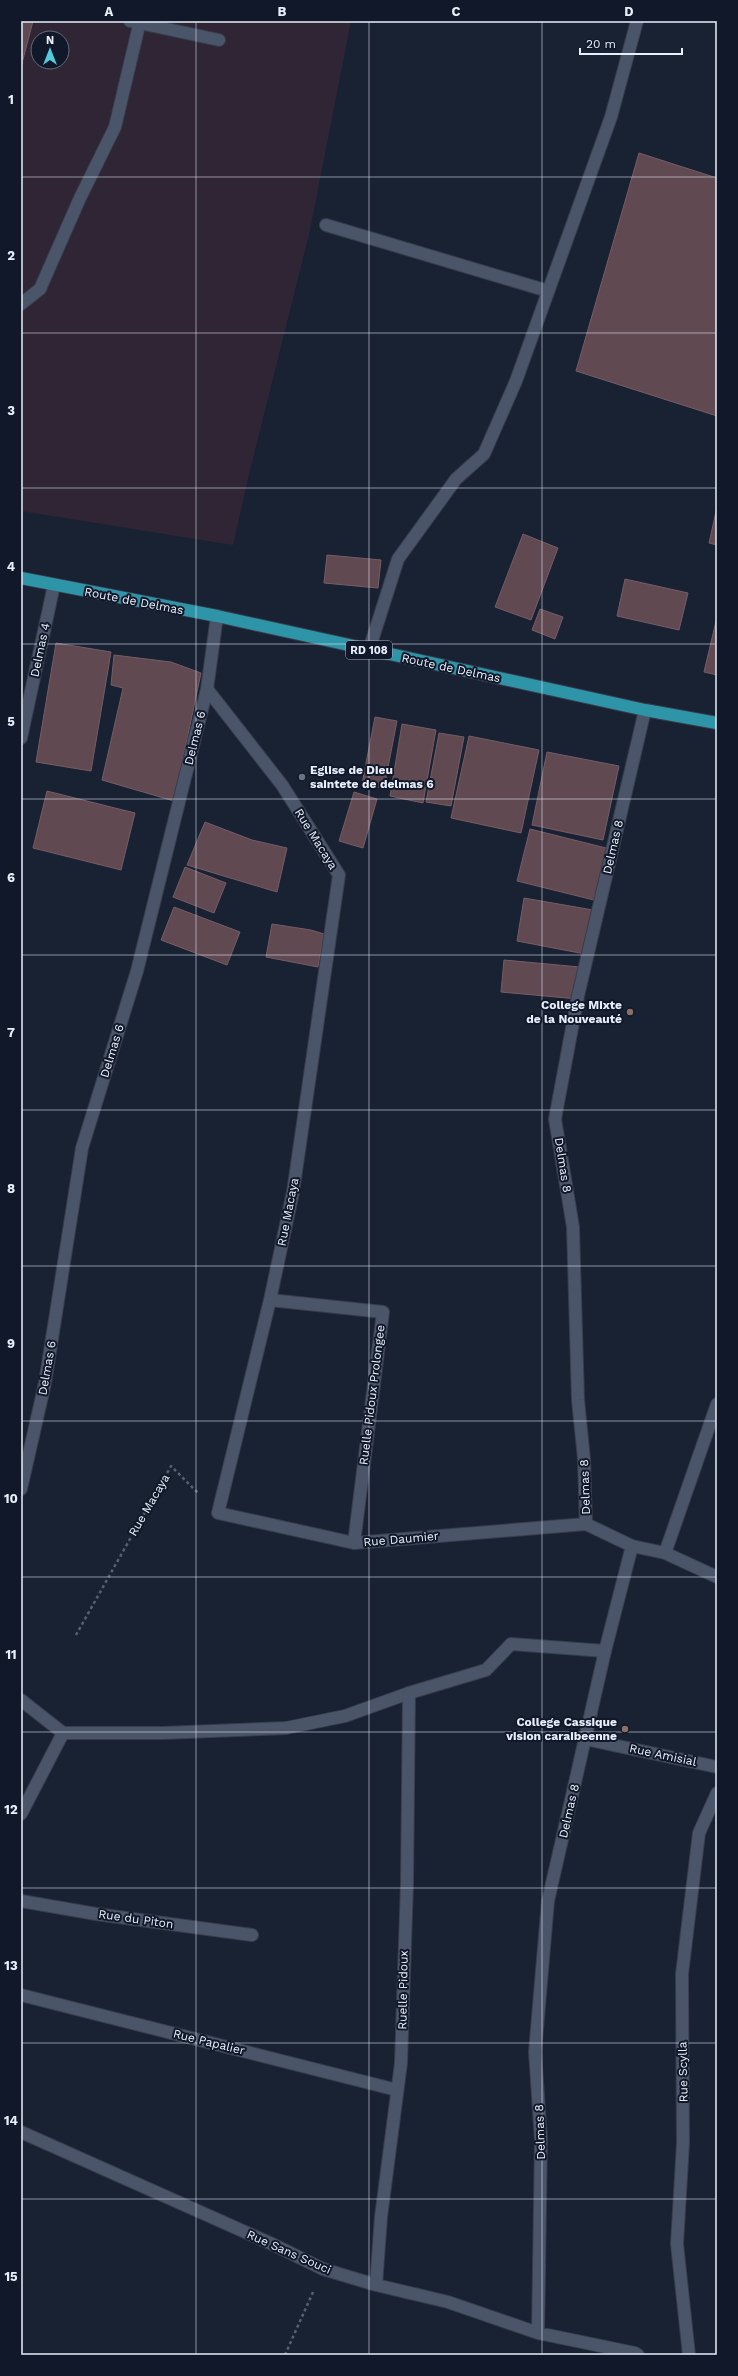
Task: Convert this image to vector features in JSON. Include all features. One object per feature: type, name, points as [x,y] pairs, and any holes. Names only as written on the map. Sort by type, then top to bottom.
[{"type":"main road","name":"Route de Delmas","points":[[21,578],[217,616],[645,710],[717,723]]},
{"type":"street","points":[[369,650],[398,559],[456,479],[484,454],[516,381],[611,117],[637,21]]},
{"type":"street","points":[[21,304],[40,289],[80,198],[115,127],[136,22],[219,40]]},
{"type":"street","points":[[326,225],[548,291]]},
{"type":"street","name":"Delmas 4","points":[[21,738],[54,585]]},
{"type":"street","name":"Delmas 6","points":[[21,1489],[45,1382],[82,1148],[137,971],[207,689],[217,616]]},
{"type":"street","name":"Rue Macaya","points":[[207,689],[282,784],[339,875],[293,1192],[270,1300],[218,1513]]},
{"type":"street","name":"Delmas 8","points":[[538,2333],[541,2140],[535,2052],[548,1901],[605,1651],[632,1546],[586,1524],[584,1459],[578,1400],[573,1227],[555,1119],[578,996],[645,710]]},
{"type":"street","name":"Ruelle Pidoux Prolongee","points":[[270,1300],[383,1312],[354,1543]]},
{"type":"street","points":[[665,1553],[717,1404]]},
{"type":"street","name":"Rue Daumier","points":[[218,1513],[354,1543],[586,1524]]},
{"type":"street","points":[[632,1546],[665,1553],[717,1577]]},
{"type":"street","points":[[21,1700],[63,1733],[163,1733],[286,1728],[345,1716],[409,1693],[486,1670],[511,1644],[605,1651]]},
{"type":"street","name":"Ruelle Pidoux","points":[[376,2285],[381,2217],[401,2062],[407,1883],[409,1693]]},
{"type":"street","points":[[21,1814],[63,1733]]},
{"type":"street","name":"Rue Amisial","points":[[585,1739],[717,1767]]},
{"type":"street","name":"Rue Scylla","points":[[689,2355],[678,2244],[683,2143],[682,1974],[699,1833],[717,1793]]},
{"type":"street","name":"Rue du Piton","points":[[21,1901],[96,1914],[252,1935]]},
{"type":"street","name":"Rue Papalier","points":[[21,1995],[397,2090]]},
{"type":"street","name":"Rue Sans Souci","points":[[21,2132],[251,2235],[323,2269],[376,2285],[448,2302],[538,2333],[635,2352],[638,2355]]},
{"type":"path","name":"Rue Macaya","points":[[76,1635],[172,1466],[218,1513]]},
{"type":"path","points":[[285,2355],[323,2269]]},
{"type":"shaded area","points":[[21,21],[351,21],[310,230],[250,470],[233,545],[21,511]]},
{"type":"building","points":[[21,21],[33,21],[30,30],[21,67]]},
{"type":"building","points":[[639,153],[717,178],[717,416],[576,371]]},
{"type":"building","points":[[717,507],[717,545],[709,543]]},
{"type":"building","points":[[523,534],[558,548],[531,620],[495,607]]},
{"type":"building","points":[[327,555],[381,560],[378,588],[324,583]]},
{"type":"building","points":[[625,579],[688,593],[679,630],[617,616]]},
{"type":"building","points":[[540,609],[563,617],[555,639],[532,630]]},
{"type":"building","points":[[717,617],[717,675],[704,672]]},
{"type":"building","points":[[56,643],[111,652],[91,771],[36,762]]},
{"type":"building","points":[[114,655],[171,662],[201,673],[174,801],[102,780],[123,688],[111,685]]},
{"type":"building","points":[[375,717],[397,721],[384,788],[362,784]]},
{"type":"building","points":[[402,724],[436,730],[423,803],[390,796]]},
{"type":"building","points":[[439,733],[464,737],[451,806],[426,802]]},
{"type":"building","points":[[469,736],[539,750],[521,833],[451,818]]},
{"type":"building","points":[[547,752],[619,766],[603,840],[532,825]]},
{"type":"building","points":[[47,791],[135,813],[121,870],[33,848]]},
{"type":"building","points":[[354,792],[377,799],[363,848],[339,841]]},
{"type":"building","points":[[205,822],[252,840],[287,848],[277,892],[187,865]]},
{"type":"building","points":[[530,829],[610,849],[598,901],[517,881]]},
{"type":"building","points":[[185,867],[226,883],[214,913],[173,897]]},
{"type":"building","points":[[524,898],[593,910],[585,954],[517,941]]},
{"type":"building","points":[[174,907],[240,932],[227,965],[161,940]]},
{"type":"building","points":[[272,924],[311,930],[324,934],[318,967],[266,957]]},
{"type":"building","points":[[504,960],[580,967],[578,999],[501,992]]},
{"type":"place","name":"Eglise de Dieu saintete de delmas 6","points":[[302,777]]},
{"type":"place","name":"College Mixte de la Nouveauté","points":[[630,1012]]},
{"type":"place","name":"College Cassique vision caraibeenne","points":[[625,1729]]}]
